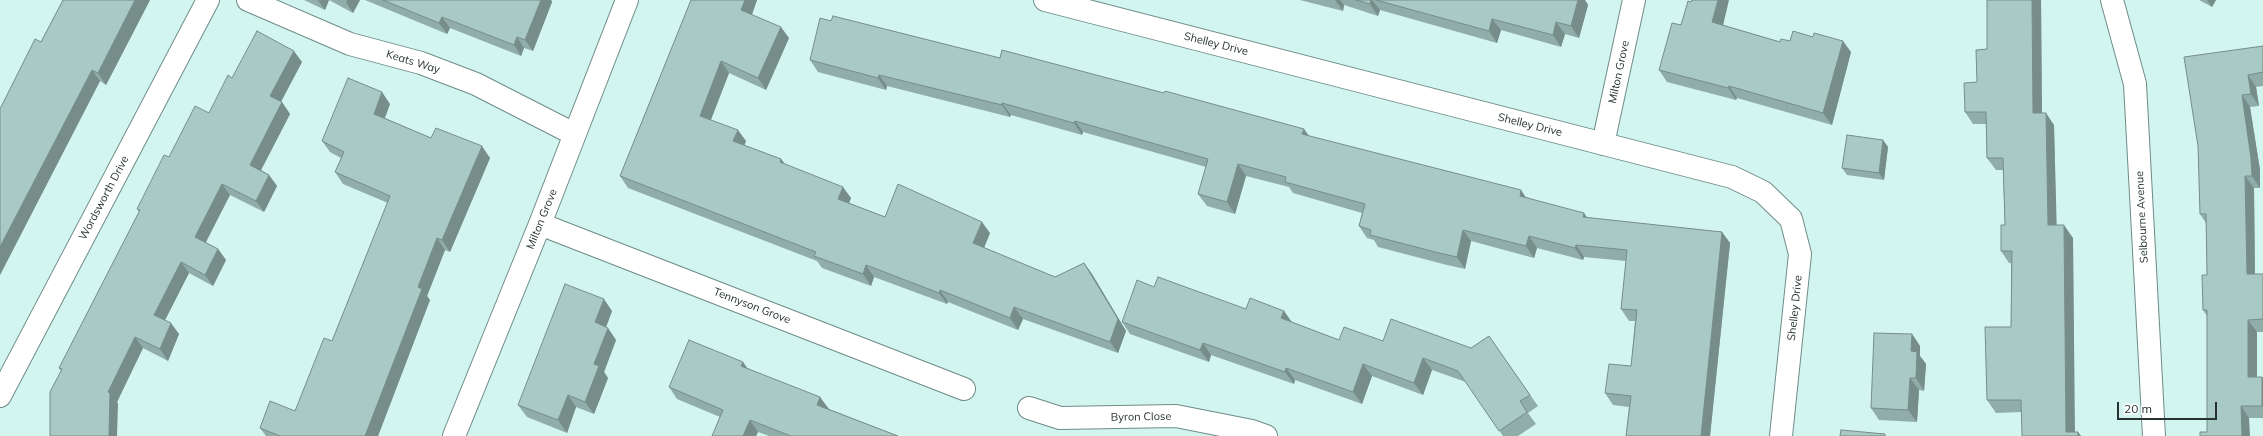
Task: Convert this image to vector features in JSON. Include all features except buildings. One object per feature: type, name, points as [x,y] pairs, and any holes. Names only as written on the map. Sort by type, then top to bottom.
[{"type":"street","name":"Wordsworth Drive","points":[[0,396],[208,0]]},
{"type":"street","name":"Keats Way","points":[[248,0],[350,44],[421,63],[476,84],[574,134]]},
{"type":"street","name":"Milton Grove","points":[[454,436],[540,224],[626,0]]},
{"type":"street","name":"Shelley Drive","points":[[1045,0],[1732,177],[1763,192],[1791,219],[1800,254],[1781,436]]},
{"type":"street","name":"Milton Grove","points":[[1604,144],[1634,0]]},
{"type":"street","name":"Selbourne Avenue","points":[[2112,0],[2135,84],[2154,436]]},
{"type":"street","name":"Tennyson Grove","points":[[540,224],[964,389]]},
{"type":"street","name":"Byron Close","points":[[1029,408],[1060,418],[1176,416],[1256,434]]}]
